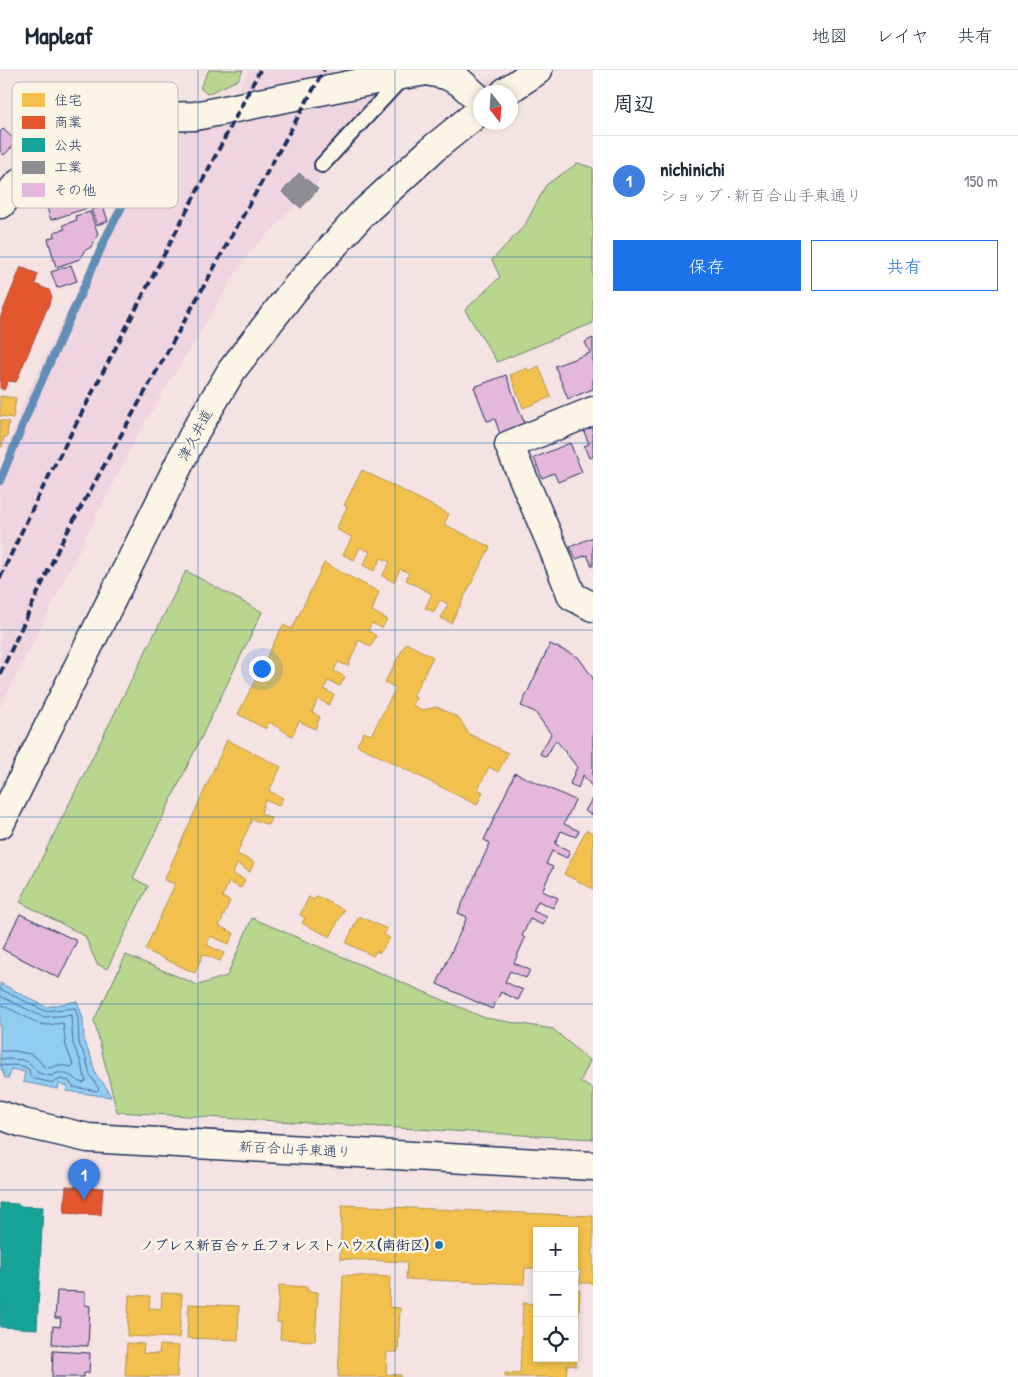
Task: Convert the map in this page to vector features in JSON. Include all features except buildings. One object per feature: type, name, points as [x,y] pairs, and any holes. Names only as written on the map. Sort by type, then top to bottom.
[{"type":"street","points":[[516,85],[538,70]]},
{"type":"street","points":[[178,117],[195,116],[376,75],[427,71],[446,74],[460,82],[473,94]]},
{"type":"street","name":"津久井道","points":[[0,824],[196,430],[232,370],[294,290],[361,215],[434,148],[473,117]]},
{"type":"street","points":[[0,205],[12,191]]},
{"type":"street","points":[[593,411],[510,445],[554,548],[572,596],[593,607]]},
{"type":"street","name":"新百合山手東通り","points":[[0,1115],[23,1123],[88,1138],[593,1166]]},
{"type":"lane","points":[[322,165],[406,74]]},
{"type":"shaded area","points":[[249,70],[333,70],[314,107],[403,92],[246,257],[139,432],[0,708],[0,471],[24,400],[116,208],[178,208],[178,130],[219,124]]},
{"type":"green space","points":[[209,70],[243,70],[238,80],[207,94],[200,88]]},
{"type":"green space","points":[[578,163],[593,168],[593,323],[497,362],[465,310],[500,277],[492,260],[525,225],[546,185]]},
{"type":"green space","points":[[186,571],[262,612],[133,878],[148,886],[107,969],[97,964],[85,936],[20,902]]},
{"type":"green space","points":[[252,918],[485,1018],[553,1029],[590,1061],[580,1082],[593,1089],[593,1139],[117,1112],[94,1020],[126,955],[198,985],[227,976]]},
{"type":"water","points":[[0,983],[46,1007],[77,1001],[83,1018],[84,1042],[91,1057],[95,1073],[111,1097],[66,1091],[67,1086],[59,1084],[58,1089],[23,1082],[25,1072],[11,1069],[9,1078],[5,1078],[0,1065]]},
{"type":"waterway","points":[[0,481],[31,405],[108,233],[121,208]]},
{"type":"railway","points":[[0,578],[36,501],[260,70]]},
{"type":"railway","points":[[0,674],[61,543],[324,70]]},
{"type":"place","name":"nichinichi","points":[[84,1200]]},
{"type":"place","name":"ノブレス新百合ヶ丘フォレストハウス(南街区)","points":[[439,1245]]}]
